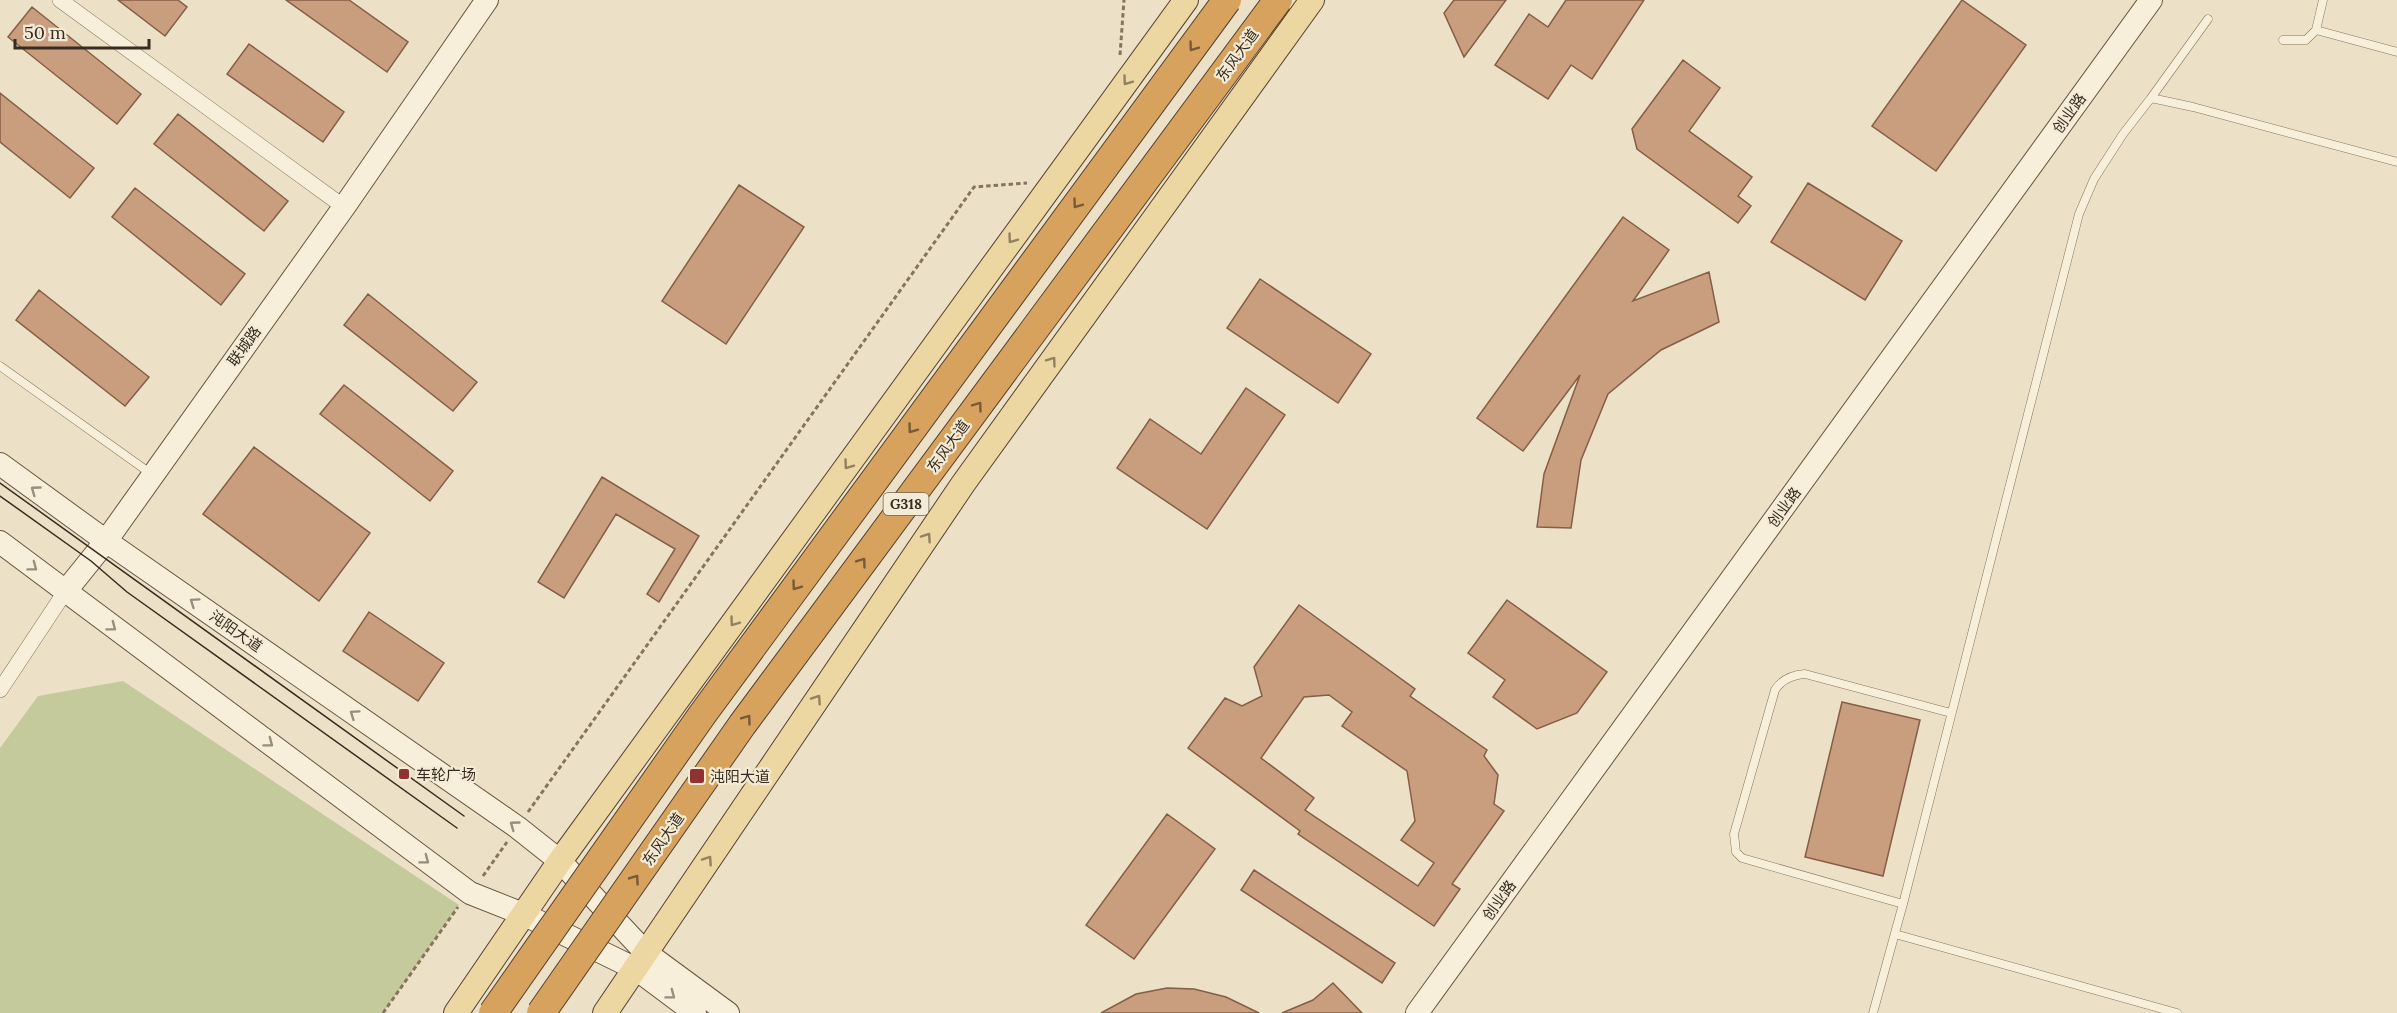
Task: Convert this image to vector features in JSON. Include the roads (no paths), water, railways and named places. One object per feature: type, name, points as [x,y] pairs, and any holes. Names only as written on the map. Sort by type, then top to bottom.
[{"type":"highway","name":"G318","points":[[493,1013],[709,705],[1227,0]]},
{"type":"highway","name":"东风大道","points":[[541,1013],[742,725],[1278,0]]},
{"type":"main road","name":"联城路","points":[[66,592],[344,207],[487,0]]},
{"type":"main road","points":[[456,1013],[560,861],[1186,0]]},
{"type":"main road","points":[[605,1013],[963,484],[1312,0]]},
{"type":"main road","name":"创业路","points":[[1417,1013],[2151,0]]},
{"type":"main road","name":"沌阳大道","points":[[0,464],[105,541],[518,827],[560,861],[641,960]]},
{"type":"main road","points":[[0,542],[470,893],[641,960],[728,1013]]},
{"type":"main road","points":[[641,960],[695,1013]]},
{"type":"street","points":[[60,0],[344,207]]},
{"type":"street","name":"联城路","points":[[0,690],[66,592]]},
{"type":"lane","points":[[2283,40],[2306,40],[2316,30],[2323,0]]},
{"type":"lane","points":[[1873,1013],[1903,904],[2079,214],[2094,179],[2122,134],[2208,19]]},
{"type":"lane","points":[[2316,30],[2397,52]]},
{"type":"lane","points":[[2151,98],[2193,107],[2397,162]]},
{"type":"lane","points":[[0,366],[152,474]]},
{"type":"lane","points":[[1903,904],[1742,858],[1736,852],[1734,834],[1774,690],[1785,680],[1795,675],[1805,674],[1952,713]]},
{"type":"lane","points":[[1895,934],[2176,1013]]},
{"type":"tram line","points":[[0,483],[464,816]]},
{"type":"tram line","points":[[0,496],[91,561],[127,592],[457,828]]},
{"type":"place","name":"车轮广场","points":[[404,774]]},
{"type":"place","name":"沌阳大道","points":[[697,776]]}]
